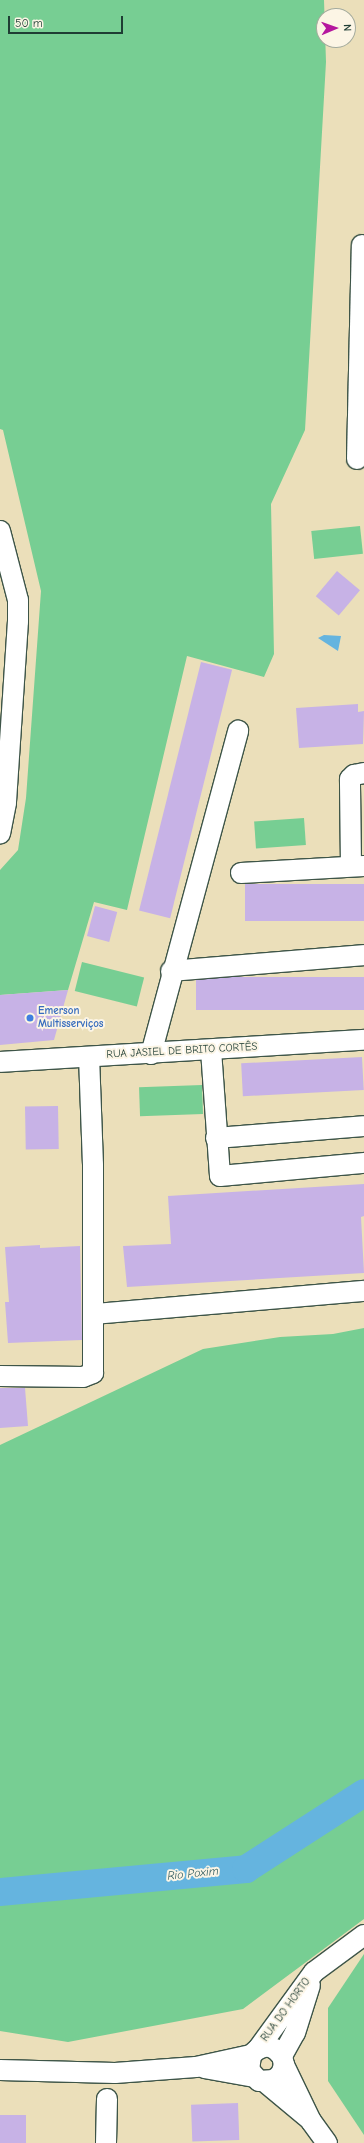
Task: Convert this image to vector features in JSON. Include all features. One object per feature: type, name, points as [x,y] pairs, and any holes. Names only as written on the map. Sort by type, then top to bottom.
[{"type":"street","points":[[357,459],[362,357],[362,245]]},
{"type":"street","points":[[0,531],[18,600],[18,621],[6,803],[0,833]]},
{"type":"street","points":[[151,1054],[172,971],[238,731]]},
{"type":"street","points":[[241,873],[358,866],[350,779],[354,775],[364,773]]},
{"type":"street","points":[[172,971],[364,955]]},
{"type":"street","name":"RUA JASIEL DE BRITO CORTÊS","points":[[0,1062],[89,1057],[105,1054],[151,1054],[364,1040]]},
{"type":"street","points":[[211,1050],[216,1138],[221,1176],[364,1163]]},
{"type":"street","points":[[0,1376],[91,1375],[94,1371],[93,1165],[89,1057]]},
{"type":"street","points":[[216,1138],[364,1126]]},
{"type":"street","points":[[94,1314],[364,1291]]},
{"type":"street","name":"RUA DO HORTO","points":[[254,2052],[314,1972],[364,1935]]},
{"type":"street","name":"RUA DO HORTO","points":[[283,2060],[295,2033],[314,1972]]},
{"type":"street","points":[[0,2070],[115,2073],[196,2066],[271,2048],[283,2060],[311,2121],[327,2143]]},
{"type":"street","points":[[254,2052],[248,2062],[259,2080],[311,2121]]},
{"type":"street","points":[[196,2066],[259,2080],[274,2080],[281,2074],[283,2060]]},
{"type":"street","points":[[106,2143],[108,2099]]},
{"type":"green space","points":[[0,0],[324,0],[324,8],[316,8],[316,48],[326,48],[326,62],[305,430],[271,504],[274,654],[264,677],[187,656],[127,910],[94,902],[68,990],[0,995],[0,870],[18,850],[26,798],[41,591],[3,430],[0,429]]},
{"type":"green space","points":[[360,526],[363,554],[314,559],[311,531]]},
{"type":"green space","points":[[304,818],[306,845],[256,848],[254,821]]},
{"type":"green space","points":[[82,962],[144,977],[137,1007],[75,991]]},
{"type":"green space","points":[[202,1085],[203,1114],[140,1116],[139,1087]]},
{"type":"green space","points":[[364,1328],[364,1919],[243,2009],[68,2042],[0,2031],[0,1445],[203,1349],[280,1337],[333,1334]]},
{"type":"green space","points":[[364,1954],[364,2135],[328,2081],[328,2008]]},
{"type":"water","points":[[324,635],[341,636],[338,651],[318,638]]},
{"type":"building","points":[[337,571],[360,590],[339,616],[316,596]]},
{"type":"building","points":[[201,662],[232,670],[170,918],[139,910]]},
{"type":"building","points":[[358,704],[358,712],[364,711],[363,744],[299,748],[296,708]]},
{"type":"building","points":[[245,884],[364,884],[364,921],[245,921]]},
{"type":"building","points":[[95,906],[117,912],[109,942],[87,936]]},
{"type":"building","points":[[196,977],[364,977],[364,1010],[196,1010]]},
{"type":"building","name":"Emerson Multisserviços","points":[[68,990],[54,1040],[0,1045],[0,995]]},
{"type":"building","points":[[362,1057],[364,1090],[243,1096],[241,1063]]},
{"type":"building","points":[[58,1106],[59,1149],[26,1150],[25,1107]]},
{"type":"building","points":[[364,1184],[364,1216],[361,1217],[364,1273],[127,1287],[123,1246],[171,1244],[168,1196]]},
{"type":"building","points":[[40,1245],[40,1248],[80,1246],[82,1340],[8,1343],[5,1302],[9,1302],[5,1247]]},
{"type":"building","points":[[0,1388],[25,1388],[28,1426],[0,1428]]},
{"type":"building","points":[[238,2103],[239,2140],[192,2142],[191,2105]]},
{"type":"building","points":[[0,2115],[26,2115],[26,2143],[0,2143]]},
{"type":"waterway","name":"Rio Poxim","points":[[0,1892],[246,1869],[364,1793]]},
{"type":"place","name":"Emerson Multisserviços","points":[[30,1018]]}]
